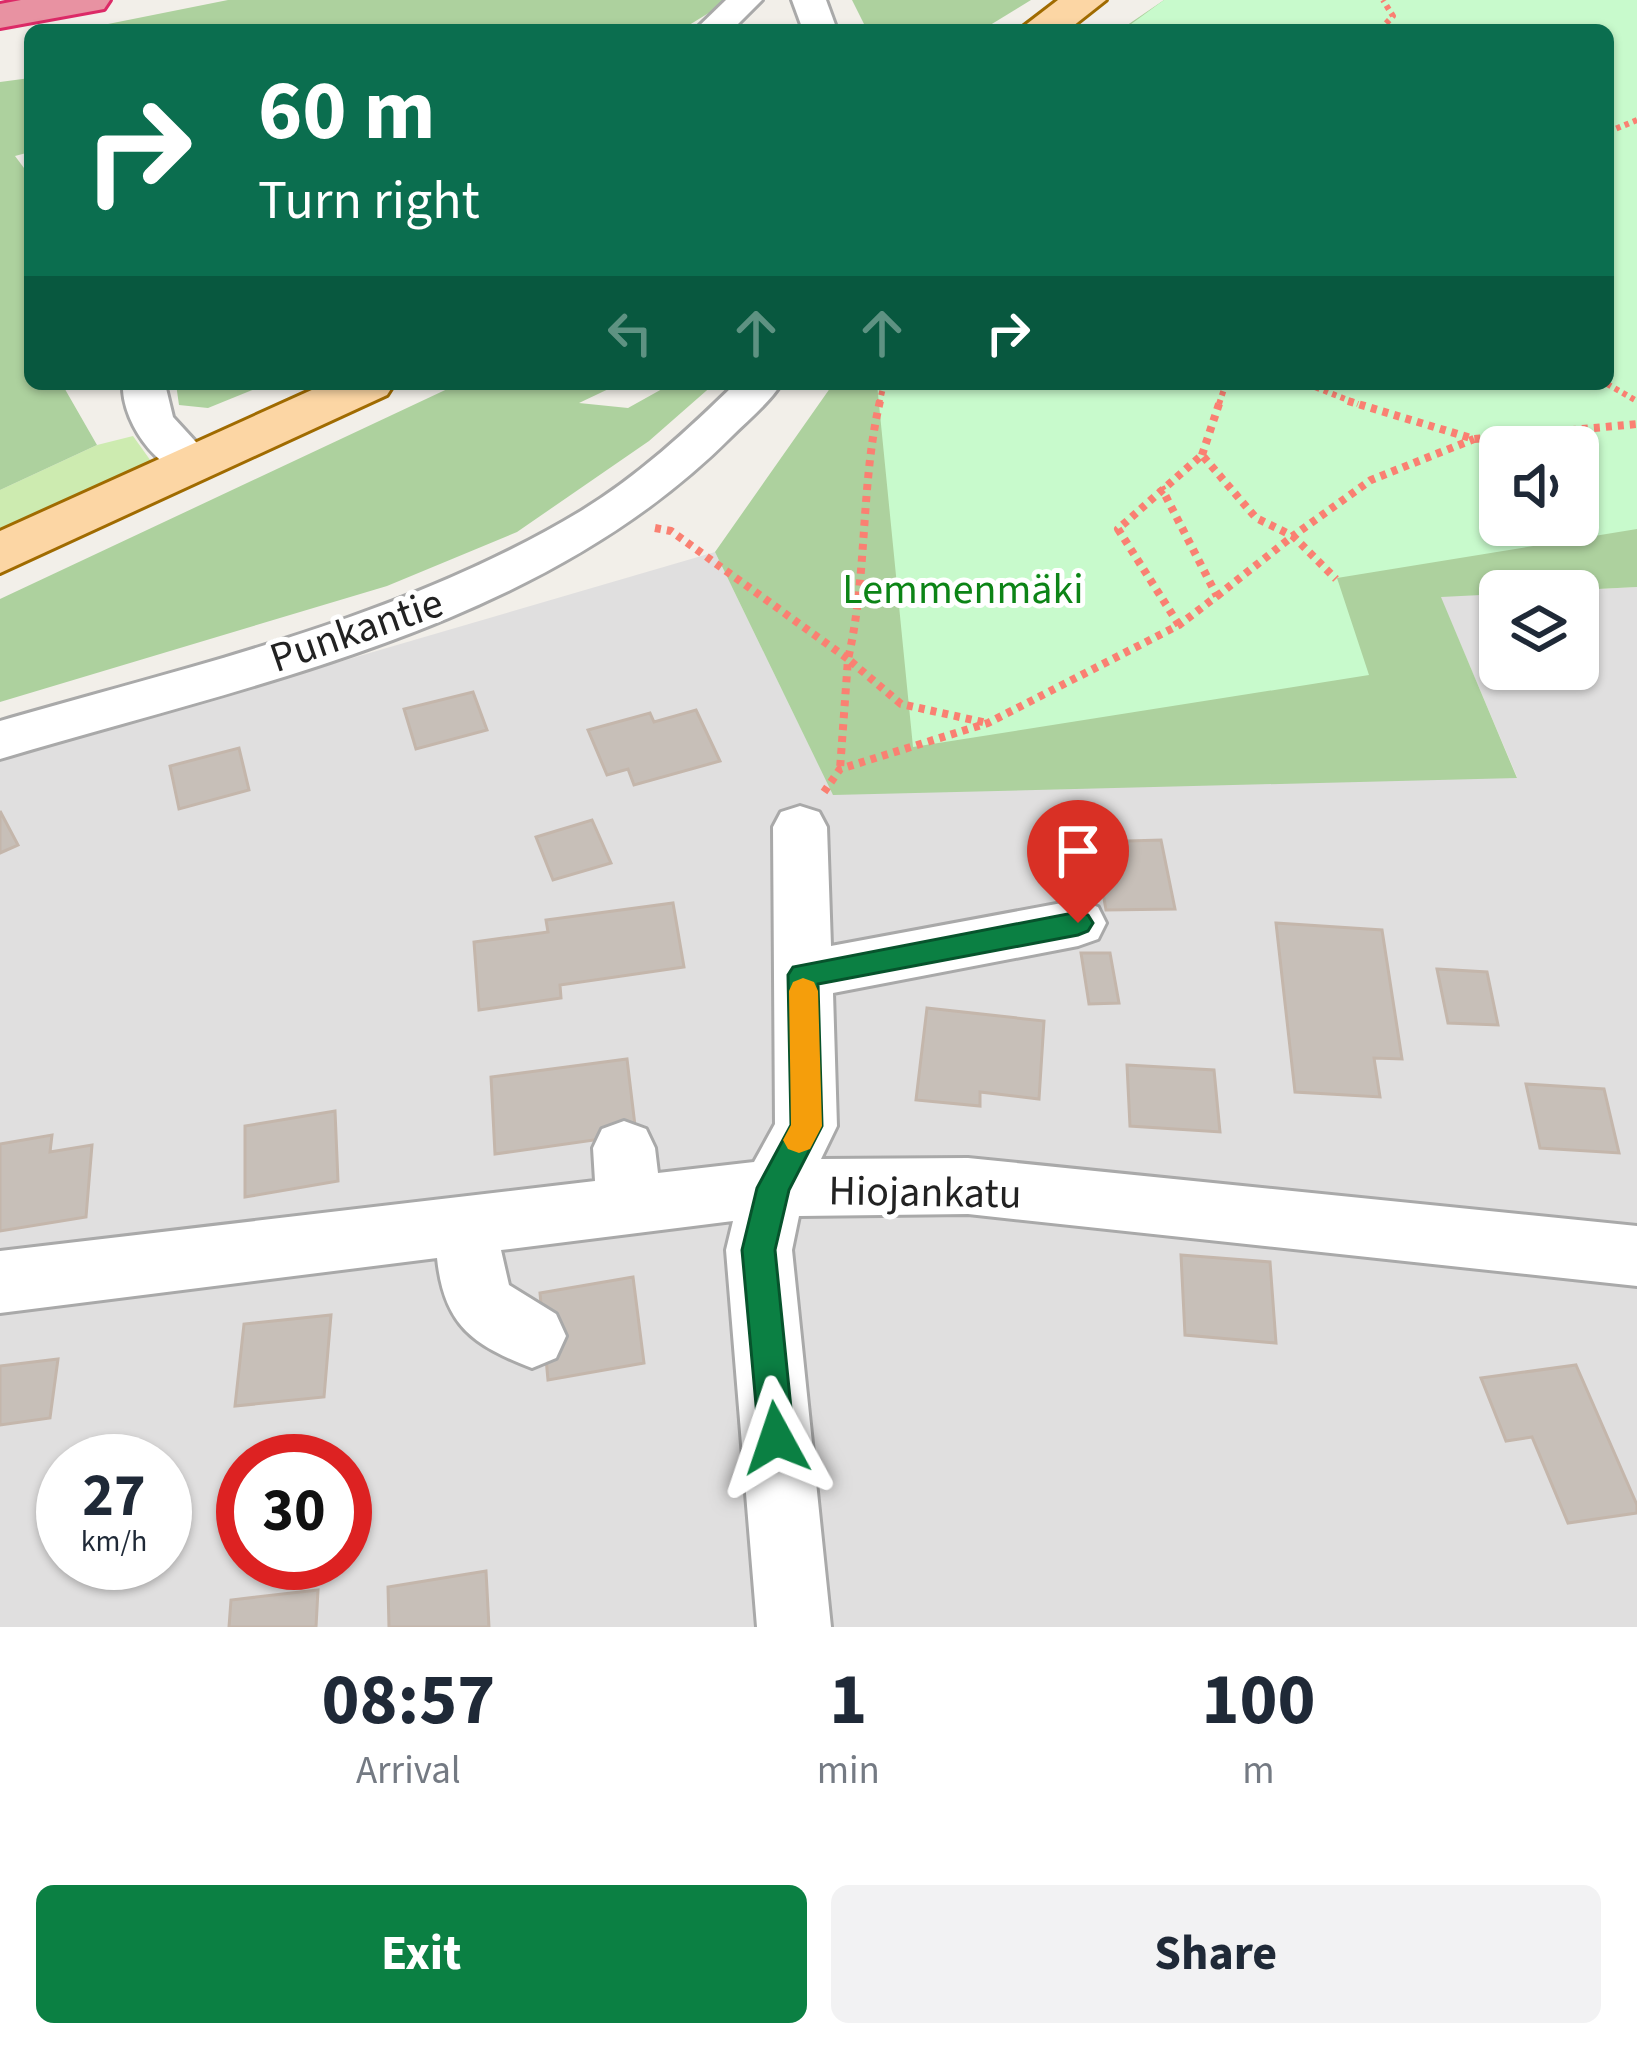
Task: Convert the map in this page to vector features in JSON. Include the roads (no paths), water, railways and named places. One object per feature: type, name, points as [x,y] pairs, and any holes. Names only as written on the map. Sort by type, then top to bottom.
[{"type":"highway","points":[[0,16],[90,0]]},
{"type":"main road","points":[[1049,24],[1086,0]]},
{"type":"main road","points":[[0,554],[355,390]]},
{"type":"street","points":[[719,24],[745,0]]},
{"type":"street","points":[[143,390],[148,418],[194,465]]},
{"type":"street","name":"Punkantie","points":[[0,740],[334,641],[434,606],[517,567],[601,516],[685,458],[754,390]]},
{"type":"street","points":[[794,1627],[759,1250],[773,1188],[806,1126],[800,827]]},
{"type":"street","points":[[803,975],[1078,923]]},
{"type":"street","name":"Hiojankatu","points":[[0,1282],[466,1226],[626,1177],[773,1188],[968,1186],[1637,1256]]},
{"type":"street","points":[[466,1226],[476,1295],[488,1315],[504,1327],[532,1336]]},
{"type":"park label","name":"Lemmenmäki","points":[[963,588]]}]
